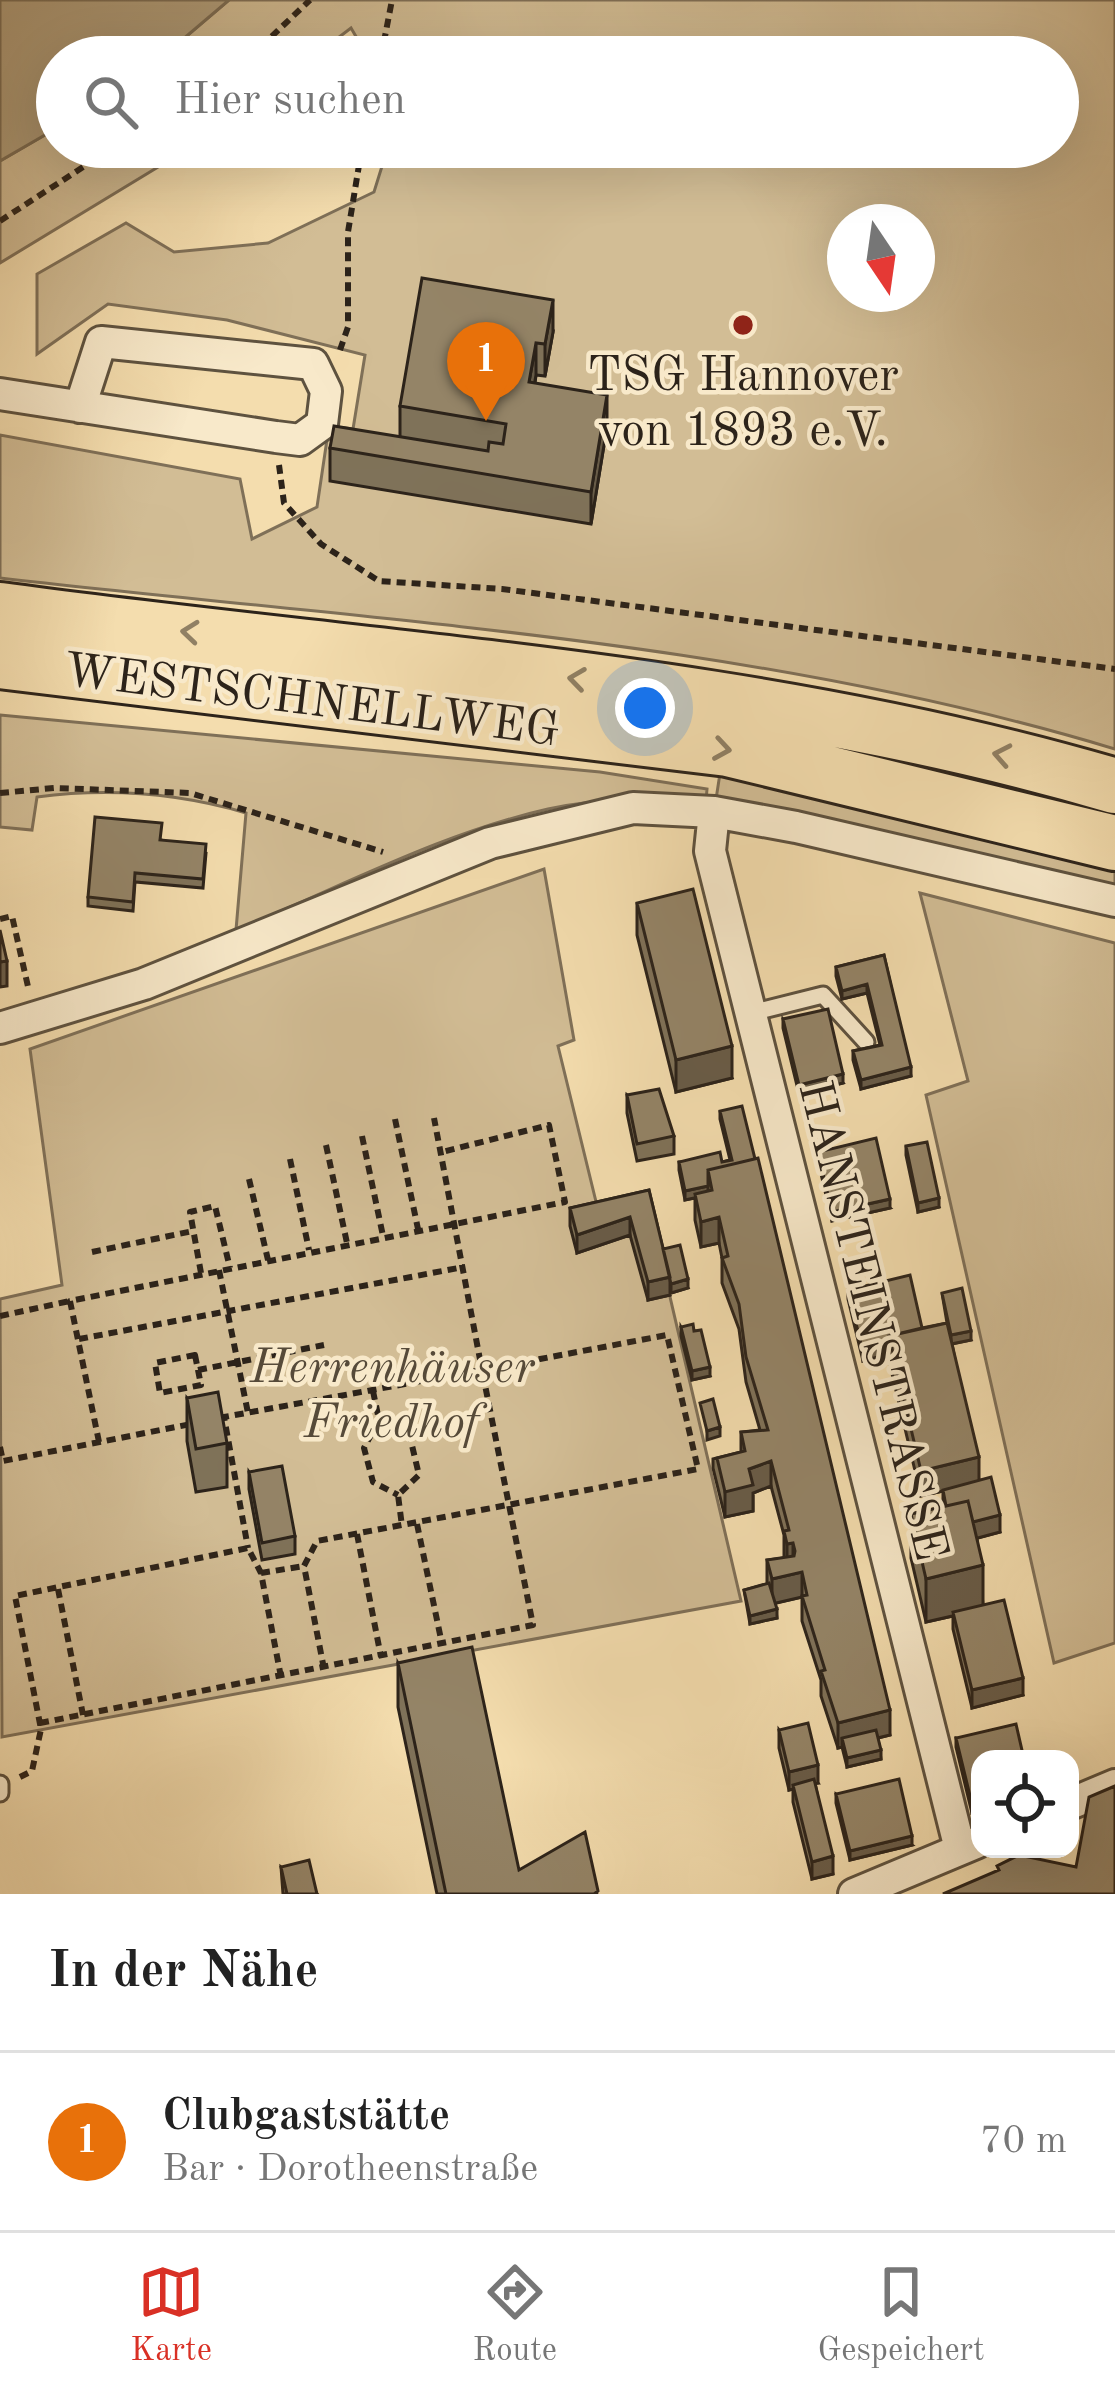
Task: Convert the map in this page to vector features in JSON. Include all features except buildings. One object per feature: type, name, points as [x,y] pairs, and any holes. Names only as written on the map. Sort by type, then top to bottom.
[{"type":"highway","name":"WESTSCHNELLWEG","points":[[0,610],[414,656],[730,700],[1030,760],[1115,785]]},
{"type":"highway","name":"WESTSCHNELLWEG","points":[[0,661],[728,748],[1115,844]]},
{"type":"street","points":[[0,394],[80,407],[300,440],[322,424],[326,391],[314,364],[101,342],[80,407]]},
{"type":"street","points":[[0,1028],[144,984],[552,824],[632,808],[714,812],[903,849],[1115,901]]},
{"type":"street","name":"HANSTEINSTRASSE","points":[[714,812],[710,851],[970,1845]]},
{"type":"street","points":[[1079,1800],[1115,1785]]},
{"type":"street","points":[[854,1894],[970,1845]]},
{"type":"lane","points":[[752,1013],[823,995],[866,1042]]},
{"type":"path","points":[[272,36],[310,0]]},
{"type":"path","points":[[385,36],[392,0]]},
{"type":"path","points":[[0,221],[82,168]]},
{"type":"path","points":[[320,377],[338,355],[348,327],[347,232],[358,168]]},
{"type":"path","points":[[276,437],[284,503],[321,544],[379,580],[502,589],[1115,669]]},
{"type":"path","points":[[0,793],[54,788],[190,793],[403,857],[411,877]]},
{"type":"path","points":[[0,919],[12,916],[35,1018]]},
{"type":"path","points":[[40,1723],[533,1625],[434,1118]]},
{"type":"path","points":[[395,1119],[418,1229]]},
{"type":"path","points":[[0,1316],[309,1250],[566,1202],[549,1125],[441,1152]]},
{"type":"path","points":[[362,1136],[383,1236]]},
{"type":"path","points":[[326,1145],[347,1243]]},
{"type":"path","points":[[290,1159],[309,1250]]},
{"type":"path","points":[[249,1179],[268,1260]]},
{"type":"path","points":[[201,1274],[190,1212],[215,1206],[230,1268]]},
{"type":"path","points":[[92,1252],[194,1231]]},
{"type":"path","points":[[79,1339],[464,1267]]},
{"type":"path","points":[[219,1270],[248,1413]]},
{"type":"path","points":[[70,1301],[99,1442]]},
{"type":"path","points":[[0,1447],[3,1461],[667,1335],[698,1469],[317,1541],[304,1566],[324,1669]]},
{"type":"path","points":[[198,1370],[324,1346]]},
{"type":"path","points":[[195,1355],[198,1370],[201,1384],[160,1393],[155,1363],[195,1355]]},
{"type":"path","points":[[373,1390],[379,1420],[364,1448],[373,1482],[398,1495]]},
{"type":"path","points":[[224,1418],[248,1548],[261,1573],[281,1677]]},
{"type":"path","points":[[379,1420],[410,1437],[419,1475],[398,1495]]},
{"type":"path","points":[[398,1495],[402,1526]]},
{"type":"path","points":[[417,1523],[442,1644]]},
{"type":"path","points":[[358,1534],[381,1657]]},
{"type":"path","points":[[0,1788],[32,1771],[40,1723],[15,1596],[248,1548]]},
{"type":"path","points":[[261,1573],[304,1566]]},
{"type":"path","points":[[58,1587],[83,1714]]},
{"type":"green space","name":"TSG Hannover von 1893 e.V.","points":[[229,0],[1115,0],[1115,749],[979,712],[702,658],[421,622],[0,578],[0,435],[240,479],[252,539],[317,507],[329,426],[353,429],[365,355],[227,320],[108,304],[37,354],[37,274],[126,223],[174,252],[268,243],[374,192],[381,168],[1079,168],[1079,36],[356,36],[351,28],[341,36],[187,36]]},
{"type":"green space","points":[[36,140],[36,168],[156,168],[0,263],[0,161]]},
{"type":"green space","points":[[0,715],[600,772],[707,789],[706,801],[607,800],[508,819],[429,847],[236,930],[246,813],[168,797],[63,794],[37,797],[32,830],[0,827]]},
{"type":"green space","points":[[721,767],[1115,857],[1115,901],[714,812]]},
{"type":"green space","name":"Herrenhäuser Friedhof","points":[[544,869],[574,1040],[558,1046],[600,1218],[649,1207],[741,1601],[2,1737],[0,1299],[62,1285],[30,1049]]},
{"type":"green space","points":[[920,893],[1115,943],[1115,1643],[1054,1663],[926,1095],[968,1081]]},
{"type":"shaded area","points":[[0,0],[229,0],[187,36],[36,36],[36,140],[0,161]]},
{"type":"place","name":"TSG Hannover von 1893 e.V.","points":[[743,325]]},
{"type":"place","name":"Clubgaststätte","points":[[486,421]]}]
